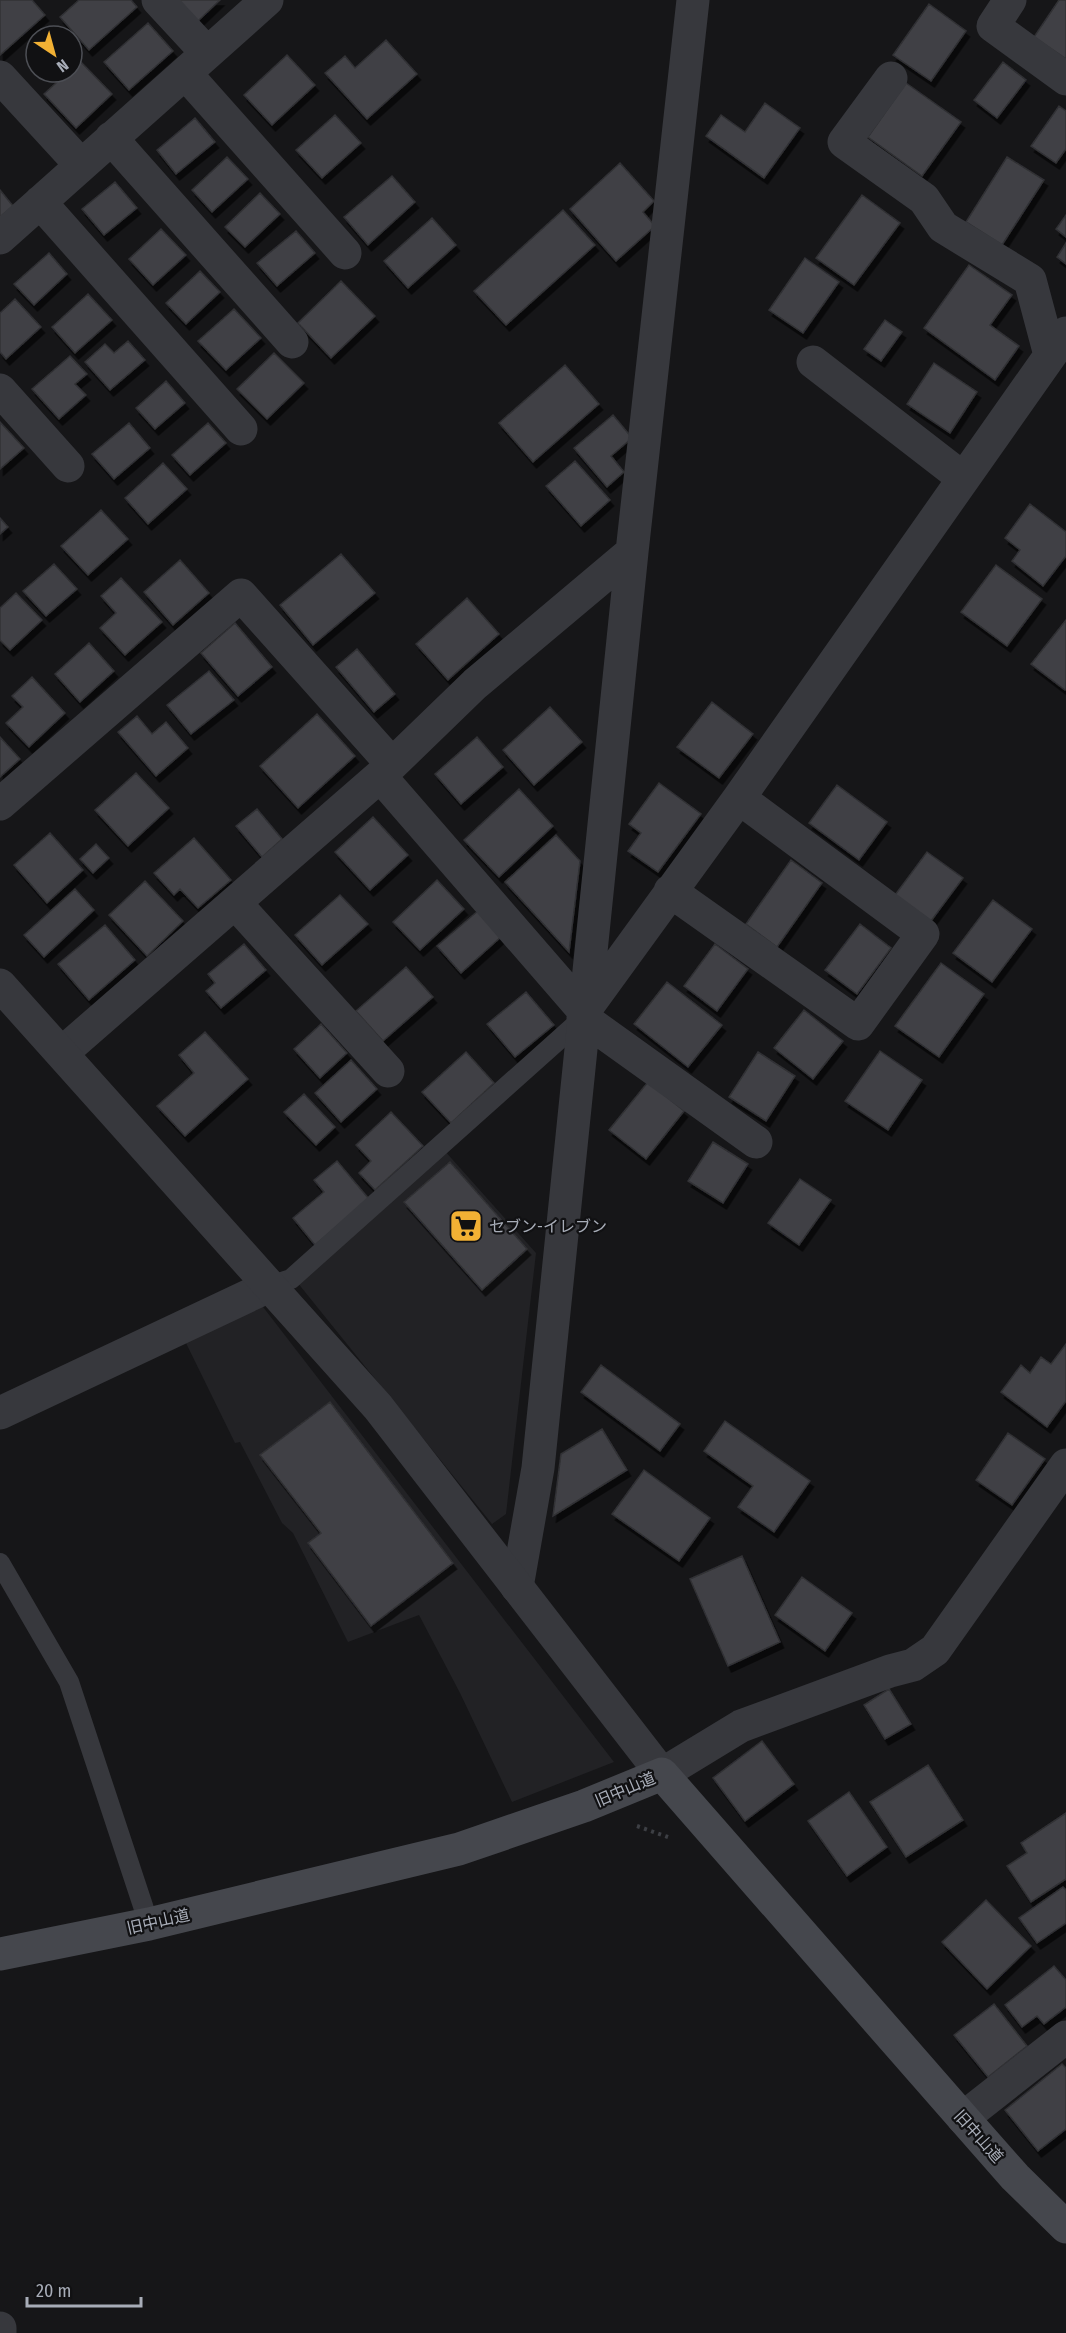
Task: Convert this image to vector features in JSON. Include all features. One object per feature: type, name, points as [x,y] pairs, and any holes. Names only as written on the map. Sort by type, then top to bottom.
[{"type":"main road","name":"旧中山道","points":[[0,1954],[148,1924],[459,1849],[584,1806],[662,1774],[1015,2177],[1066,2227]]},
{"type":"street","points":[[158,0],[196,63],[345,253]]},
{"type":"street","points":[[0,238],[267,0]]},
{"type":"street","points":[[517,1587],[538,1468],[632,552],[693,0]]},
{"type":"street","points":[[1010,0],[993,26],[1066,79]]},
{"type":"street","points":[[0,77],[81,165]]},
{"type":"street","points":[[584,1015],[669,891],[739,798],[1058,344],[1030,280],[943,227],[924,199],[844,142],[891,78]]},
{"type":"street","points":[[111,138],[292,342]]},
{"type":"street","points":[[40,202],[241,429]]},
{"type":"street","points":[[813,362],[963,478]]},
{"type":"street","points":[[0,390],[68,466]]},
{"type":"street","points":[[62,1053],[236,904],[385,770],[475,684],[632,552]]},
{"type":"street","points":[[0,804],[241,595],[584,1015],[756,1142]]},
{"type":"street","points":[[669,891],[858,1024],[923,934],[739,798]]},
{"type":"street","points":[[236,904],[388,1071]]},
{"type":"street","points":[[0,985],[378,1407],[662,1774],[741,1726],[890,1671],[913,1665],[935,1650],[1066,1466]]},
{"type":"street","points":[[0,1413],[269,1286]]},
{"type":"street","points":[[963,2118],[1066,2037]]},
{"type":"street","points":[[0,2328],[0,2333]]},
{"type":"lane","points":[[269,1286],[291,1279],[584,1015]]},
{"type":"lane","points":[[0,1563],[69,1682],[148,1924]]},
{"type":"shaded area","points":[[444,1150],[536,1253],[506,1514],[492,1524],[297,1282]]},
{"type":"shaded area","points":[[260,1303],[614,1762],[512,1802],[460,1693],[419,1615],[348,1642],[293,1533],[282,1523],[240,1442],[235,1443],[185,1341]]},
{"type":"building","points":[[0,0],[32,0],[45,15],[35,24],[24,24],[24,34],[0,55]]},
{"type":"building","points":[[79,0],[131,0],[137,7],[89,50],[84,44],[84,24],[66,24],[60,17]]},
{"type":"building","points":[[178,0],[220,0],[198,21]]},
{"type":"building","points":[[1059,0],[1066,0],[1066,59],[1034,37]]},
{"type":"building","points":[[929,4],[966,31],[931,81],[893,55]]},
{"type":"building","points":[[148,23],[173,51],[129,90],[104,62]]},
{"type":"building","points":[[386,40],[417,74],[367,119],[325,73],[345,56],[355,68]]},
{"type":"building","points":[[287,55],[315,85],[272,125],[244,95]]},
{"type":"building","points":[[1003,62],[1026,80],[997,118],[974,100]]},
{"type":"building","points":[[84,65],[112,94],[76,128],[44,94],[55,84],[84,84]]},
{"type":"building","points":[[906,83],[961,122],[922,176],[868,137]]},
{"type":"building","points":[[765,103],[800,128],[764,178],[706,136],[721,115],[745,132]]},
{"type":"building","points":[[1059,106],[1066,111],[1066,149],[1056,163],[1031,146]]},
{"type":"building","points":[[335,115],[361,143],[322,178],[296,150]]},
{"type":"building","points":[[195,118],[215,142],[176,174],[157,150]]},
{"type":"building","points":[[227,157],[248,179],[212,212],[192,190]]},
{"type":"building","points":[[1007,157],[1044,180],[1002,245],[966,222]]},
{"type":"building","points":[[620,163],[654,201],[643,212],[655,226],[616,261],[570,209]]},
{"type":"building","points":[[392,176],[415,202],[368,245],[344,217]]},
{"type":"building","points":[[115,182],[137,208],[104,235],[82,209]]},
{"type":"building","points":[[0,190],[13,206],[0,217]]},
{"type":"building","points":[[260,193],[280,214],[245,247],[225,227]]},
{"type":"building","points":[[862,195],[900,223],[854,285],[816,258]]},
{"type":"building","points":[[563,210],[595,245],[506,325],[474,291]]},
{"type":"building","points":[[1066,215],[1066,237],[1056,229]]},
{"type":"building","points":[[432,218],[456,245],[408,288],[384,261]]},
{"type":"building","points":[[161,229],[186,255],[153,285],[129,259]]},
{"type":"building","points":[[296,231],[315,253],[277,286],[257,263]]},
{"type":"building","points":[[1066,243],[1066,264],[1057,257]]},
{"type":"building","points":[[49,253],[67,274],[34,305],[14,284]]},
{"type":"building","points":[[805,258],[839,282],[803,333],[769,310]]},
{"type":"building","points":[[969,265],[1012,295],[990,325],[1019,346],[995,380],[924,328]]},
{"type":"building","points":[[200,271],[220,292],[186,324],[166,303]]},
{"type":"building","points":[[341,281],[375,316],[331,358],[298,323]]},
{"type":"building","points":[[88,294],[112,320],[75,353],[52,327]]},
{"type":"building","points":[[15,299],[41,327],[6,359],[0,352],[0,313]]},
{"type":"building","points":[[234,309],[261,338],[226,370],[198,341]]},
{"type":"building","points":[[885,320],[902,332],[881,361],[864,349]]},
{"type":"building","points":[[128,341],[145,360],[110,390],[85,362],[105,344],[114,353]]},
{"type":"building","points":[[274,353],[304,383],[267,419],[237,389]]},
{"type":"building","points":[[70,356],[87,374],[75,384],[86,395],[59,419],[32,389]]},
{"type":"building","points":[[934,363],[977,392],[950,433],[907,404]]},
{"type":"building","points":[[565,365],[599,404],[533,462],[499,423]]},
{"type":"building","points":[[166,381],[185,403],[155,429],[136,408]]},
{"type":"building","points":[[613,415],[632,438],[611,456],[624,472],[607,487],[574,448]]},
{"type":"building","points":[[0,422],[24,448],[0,469]]},
{"type":"building","points":[[129,423],[150,448],[114,479],[92,454]]},
{"type":"building","points":[[208,423],[226,443],[190,475],[172,455]]},
{"type":"building","points":[[575,461],[610,500],[581,526],[546,486]]},
{"type":"building","points":[[163,463],[187,489],[148,524],[125,498]]},
{"type":"building","points":[[1030,504],[1066,532],[1066,556],[1043,586],[1012,561],[1020,550],[1005,538]]},
{"type":"building","points":[[101,510],[128,539],[88,575],[61,546]]},
{"type":"building","points":[[0,518],[8,527],[0,534]]},
{"type":"building","points":[[341,554],[375,593],[313,645],[280,605]]},
{"type":"building","points":[[180,560],[209,593],[173,625],[144,592]]},
{"type":"building","points":[[54,564],[77,589],[46,616],[23,591]]},
{"type":"building","points":[[996,565],[1042,599],[1007,646],[961,612]]},
{"type":"building","points":[[121,578],[162,622],[125,655],[100,628],[116,613],[101,596]]},
{"type":"building","points":[[16,593],[42,620],[10,650],[0,640],[0,608]]},
{"type":"building","points":[[467,598],[499,634],[448,680],[416,644]]},
{"type":"building","points":[[1066,620],[1066,689],[1065,690],[1031,664]]},
{"type":"building","points":[[235,623],[272,667],[238,696],[201,653]]},
{"type":"building","points":[[89,643],[114,671],[80,702],[55,674]]},
{"type":"building","points":[[357,649],[395,694],[374,712],[336,667]]},
{"type":"building","points":[[209,671],[234,700],[191,734],[167,705]]},
{"type":"building","points":[[32,677],[65,713],[29,747],[6,723],[23,707],[12,696]]},
{"type":"building","points":[[712,702],[753,734],[719,778],[677,747]]},
{"type":"building","points":[[550,707],[582,742],[534,785],[503,750]]},
{"type":"building","points":[[317,714],[355,756],[298,808],[260,766]]},
{"type":"building","points":[[137,716],[152,734],[166,722],[188,748],[156,776],[118,732]]},
{"type":"building","points":[[0,737],[20,759],[0,777]]},
{"type":"building","points":[[477,737],[503,767],[461,804],[435,774]]},
{"type":"building","points":[[136,773],[169,808],[128,846],[95,810]]},
{"type":"building","points":[[659,783],[701,814],[658,872],[628,851],[641,833],[629,824]]},
{"type":"building","points":[[837,785],[887,822],[859,860],[809,823]]},
{"type":"building","points":[[519,789],[553,826],[499,877],[464,840]]},
{"type":"building","points":[[257,809],[282,839],[262,857],[236,826]]},
{"type":"building","points":[[373,817],[408,855],[370,890],[335,852]]},
{"type":"building","points":[[50,833],[83,870],[47,903],[14,865]]},
{"type":"building","points":[[556,835],[580,861],[569,952],[505,882]]},
{"type":"building","points":[[194,838],[231,880],[198,908],[180,889],[174,895],[154,873]]},
{"type":"building","points":[[96,844],[109,858],[93,873],[80,859]]},
{"type":"building","points":[[927,852],[963,878],[931,921],[895,895]]},
{"type":"building","points":[[791,860],[822,883],[777,947],[746,924]]},
{"type":"building","points":[[437,880],[464,909],[420,950],[393,922]]},
{"type":"building","points":[[145,881],[183,921],[147,956],[109,915]]},
{"type":"building","points":[[75,889],[94,910],[44,957],[24,935]]},
{"type":"building","points":[[340,895],[368,924],[322,965],[295,935]]},
{"type":"building","points":[[993,900],[1032,929],[992,982],[953,953]]},
{"type":"building","points":[[479,910],[502,936],[461,973],[437,946]]},
{"type":"building","points":[[860,924],[891,948],[857,994],[825,970]]},
{"type":"building","points":[[105,925],[135,960],[89,1000],[58,964]]},
{"type":"building","points":[[244,944],[266,970],[221,1008],[206,991],[215,983],[208,974]]},
{"type":"building","points":[[715,944],[748,969],[717,1011],[684,986]]},
{"type":"building","points":[[941,963],[984,994],[939,1057],[895,1026]]},
{"type":"building","points":[[406,967],[433,997],[383,1041],[356,1011]]},
{"type":"building","points":[[667,982],[722,1025],[688,1067],[634,1024]]},
{"type":"building","points":[[526,992],[554,1025],[515,1057],[487,1024]]},
{"type":"building","points":[[804,1010],[843,1041],[813,1079],[774,1048]]},
{"type":"building","points":[[321,1024],[347,1053],[320,1078],[294,1049]]},
{"type":"building","points":[[205,1032],[248,1079],[185,1136],[157,1106],[194,1073],[179,1055]]},
{"type":"building","points":[[880,1051],[922,1080],[888,1130],[845,1101]]},
{"type":"building","points":[[466,1052],[494,1083],[451,1123],[422,1092]]},
{"type":"building","points":[[758,1052],[795,1076],[766,1121],[729,1097]]},
{"type":"building","points":[[351,1060],[377,1089],[341,1122],[315,1093]]},
{"type":"building","points":[[648,1082],[684,1111],[646,1159],[609,1130]]},
{"type":"building","points":[[304,1094],[335,1127],[316,1145],[284,1112]]},
{"type":"building","points":[[391,1112],[423,1146],[375,1190],[359,1173],[371,1161],[356,1145]]},
{"type":"building","points":[[713,1142],[748,1164],[723,1203],[688,1181]]},
{"type":"building","points":[[337,1161],[369,1199],[315,1245],[293,1218],[324,1192],[314,1180]]},
{"type":"building","name":"セブン-イレブン","points":[[450,1162],[527,1249],[482,1290],[404,1202]]},
{"type":"building","points":[[800,1179],[831,1200],[799,1245],[768,1223]]},
{"type":"building","points":[[1066,1344],[1066,1401],[1047,1427],[1001,1392],[1021,1365],[1030,1373],[1041,1357],[1051,1364]]},
{"type":"building","points":[[601,1365],[680,1424],[660,1451],[581,1392]]},
{"type":"building","points":[[330,1402],[453,1563],[371,1626],[308,1543],[321,1533],[260,1455]]},
{"type":"building","points":[[725,1421],[810,1481],[774,1532],[738,1507],[753,1486],[704,1451]]},
{"type":"building","points":[[602,1429],[627,1470],[553,1516],[561,1454]]},
{"type":"building","points":[[1008,1433],[1045,1459],[1012,1505],[976,1480]]},
{"type":"building","points":[[644,1470],[710,1518],[679,1561],[612,1514]]},
{"type":"building","points":[[742,1556],[780,1642],[728,1666],[690,1579]]},
{"type":"building","points":[[802,1577],[852,1613],[825,1651],[775,1615]]},
{"type":"building","points":[[889,1689],[911,1724],[885,1739],[864,1705]]},
{"type":"building","points":[[762,1741],[794,1784],[745,1821],[713,1778]]},
{"type":"building","points":[[928,1765],[963,1820],[906,1857],[870,1802]]},
{"type":"building","points":[[849,1792],[887,1847],[847,1876],[808,1821]]},
{"type":"building","points":[[1066,1813],[1066,1879],[1031,1902],[1007,1866],[1027,1853],[1021,1843]]},
{"type":"building","points":[[1063,1887],[1066,1890],[1066,1923],[1037,1943],[1019,1918]]},
{"type":"building","points":[[986,1900],[1031,1946],[987,1989],[942,1942]]},
{"type":"building","points":[[1054,1966],[1066,1980],[1066,2007],[1044,2024],[1037,2016],[1022,2027],[1005,2005]]},
{"type":"building","points":[[994,2004],[1027,2046],[988,2077],[954,2035]]},
{"type":"building","points":[[1062,2064],[1066,2068],[1066,2129],[1038,2151],[1005,2110]]},
{"type":"place","name":"セブン-イレブン","points":[[466,1226]]}]
